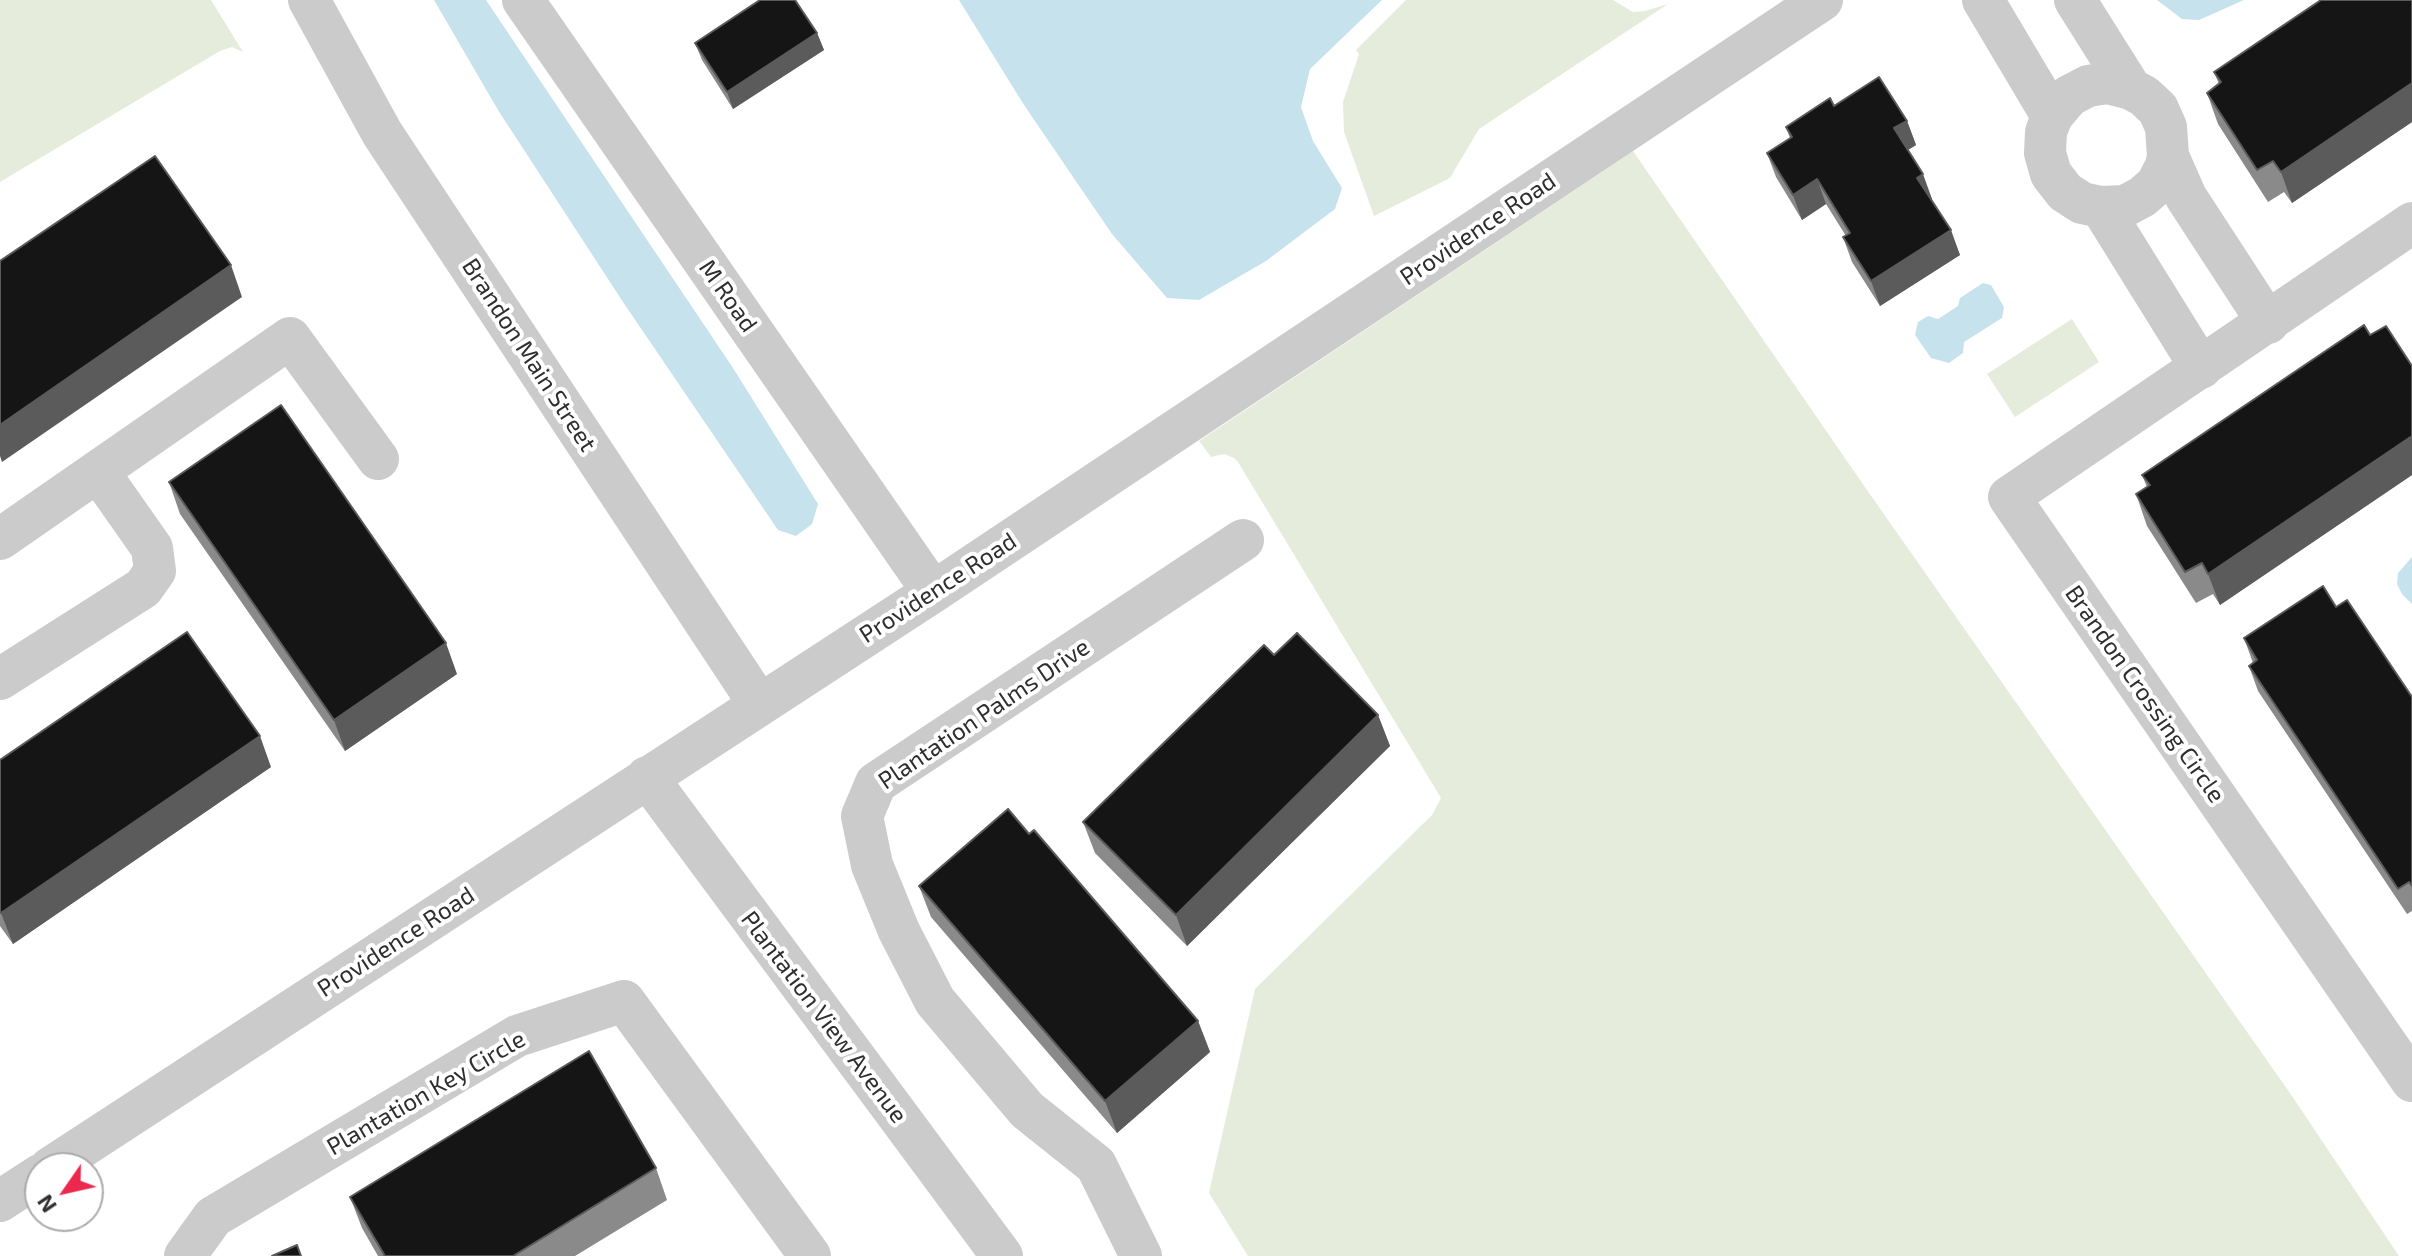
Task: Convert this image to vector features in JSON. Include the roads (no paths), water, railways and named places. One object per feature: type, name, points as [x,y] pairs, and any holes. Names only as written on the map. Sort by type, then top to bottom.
[{"type":"street","name":"Brandon Main Street","points":[[309,0],[382,133],[759,704]]},
{"type":"street","name":"M Road","points":[[523,0],[933,592]]},
{"type":"street","name":"Providence Road","points":[[74,1152],[933,592],[1822,0]]},
{"type":"street","points":[[1983,0],[2052,116]]},
{"type":"street","points":[[2075,0],[2131,89]]},
{"type":"street","points":[[2107,83],[2144,96],[2158,109],[2166,127],[2168,156],[2157,184],[2125,206],[2101,207],[2082,203],[2065,192],[2051,174],[2045,153],[2046,132],[2052,116],[2069,96],[2088,86],[2107,83]]},
{"type":"street","points":[[2168,156],[2186,197],[2268,323]]},
{"type":"street","points":[[2101,207],[2201,368]]},
{"type":"street","name":"Brandon Crossing Circle","points":[[2412,223],[2009,497],[2412,1081]]},
{"type":"street","points":[[0,539],[290,338],[378,459]]},
{"type":"street","points":[[0,679],[143,588],[155,571],[152,548],[98,471]]},
{"type":"street","name":"Plantation Palms Drive","points":[[1141,1256],[1096,1165],[1027,1110],[935,1001],[899,931],[872,865],[862,816],[876,783],[1243,540]]},
{"type":"street","name":"Plantation View Avenue","points":[[647,777],[1002,1256]]},
{"type":"street","name":"Plantation Key Circle","points":[[185,1256],[213,1217],[517,1036],[624,1001],[810,1256]]},
{"type":"street","points":[[0,1201],[24,1185]]},
{"type":"water","points":[[434,0],[486,0],[733,368],[818,504],[812,524],[796,536],[778,530],[623,302],[498,110]]},
{"type":"water","points":[[959,0],[1382,0],[1310,69],[1301,107],[1313,141],[1342,188],[1335,209],[1266,261],[1199,300],[1167,298],[1112,234],[1024,105]]},
{"type":"water","points":[[2157,0],[2244,0],[2199,20],[2182,19]]},
{"type":"water","points":[[1983,283],[1991,285],[2004,307],[2002,318],[1964,342],[1963,353],[1949,363],[1931,358],[1915,335],[1918,322],[1928,316],[1938,319],[1958,306],[1960,298]]},
{"type":"water","points":[[2412,557],[2412,604],[2397,584],[2398,573]]}]
